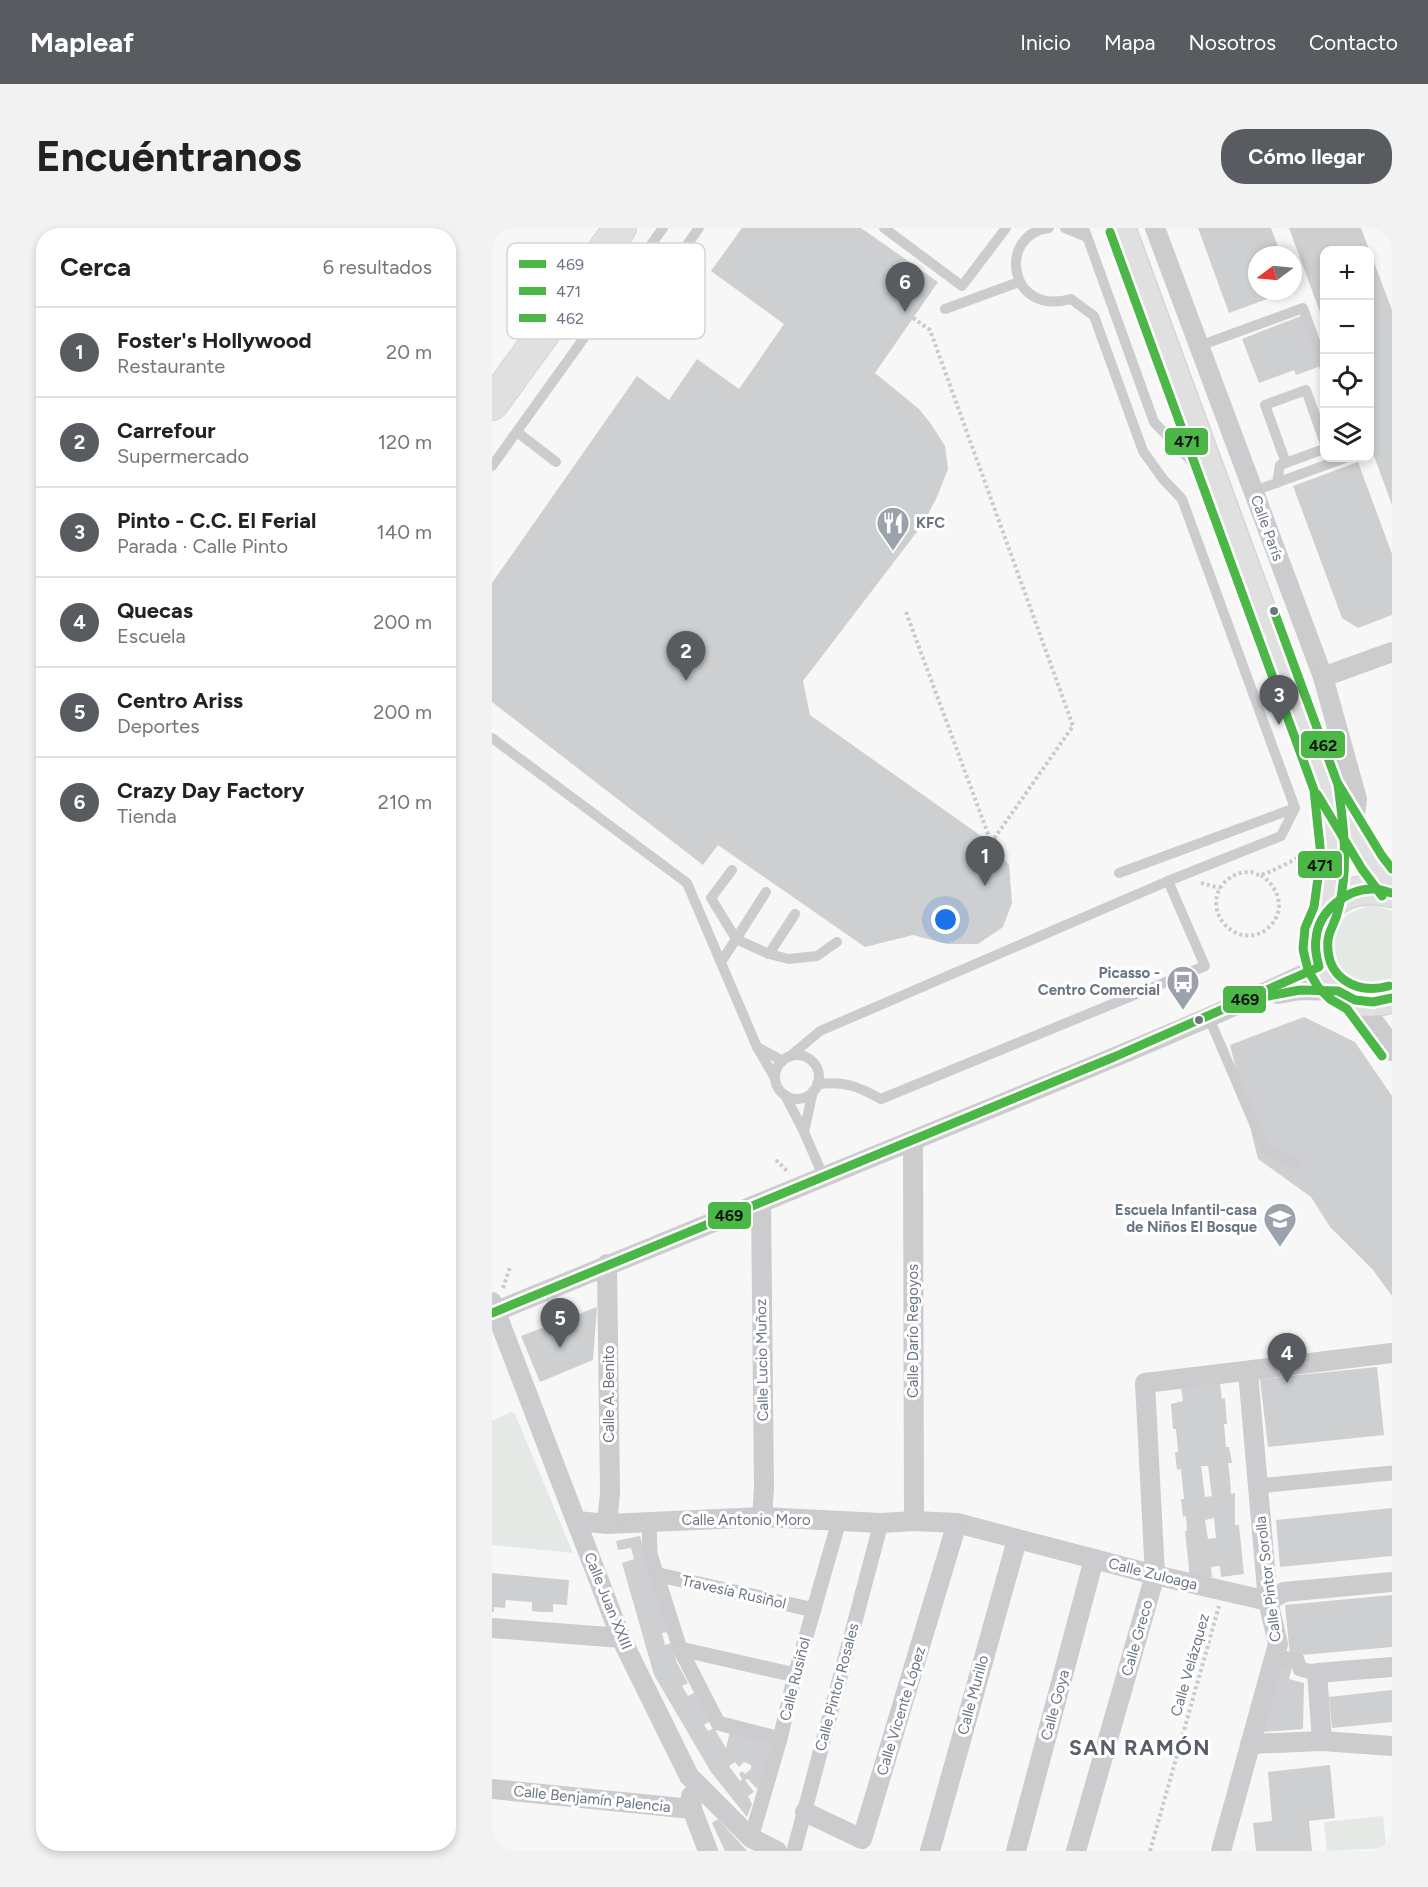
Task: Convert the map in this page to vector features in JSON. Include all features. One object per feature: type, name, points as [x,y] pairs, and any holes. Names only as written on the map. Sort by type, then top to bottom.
[{"type":"main road","points":[[609,243],[620,228]]},
{"type":"main road","points":[[1121,228],[1343,837],[1392,891]]},
{"type":"main road","points":[[492,404],[539,339]]},
{"type":"main road","points":[[1326,912],[1333,856],[1343,837]]},
{"type":"main road","points":[[1392,891],[1374,889],[1356,891],[1340,899],[1326,912],[1317,929],[1315,948],[1319,967],[1327,980],[1346,995],[1373,1002],[1392,998]]},
{"type":"street","name":"Calle París","points":[[1155,228],[1323,677],[1358,799],[1343,837]]},
{"type":"street","points":[[1323,677],[1392,652]]},
{"type":"street","points":[[493,1309],[913,1142],[1209,1018],[1319,967]]},
{"type":"street","points":[[1249,1000],[1300,990],[1346,995],[1392,1049]]},
{"type":"street","name":"Calle Darío Regoyos","points":[[913,1142],[914,1521]]},
{"type":"street","name":"Calle Lucio Muñoz","points":[[760,1204],[764,1488],[762,1517]]},
{"type":"street","name":"Calle A. Benito","points":[[607,1264],[610,1493],[607,1524]]},
{"type":"street","name":"Calle Juan XXIII","points":[[493,1309],[621,1638],[689,1776],[751,1838],[777,1851]]},
{"type":"street","points":[[1248,1372],[1392,1354],[1392,1360]]},
{"type":"street","name":"Calle Greco","points":[[1076,1851],[1155,1575],[1145,1383],[1248,1372]]},
{"type":"street","name":"Calle Pintor Sorolla","points":[[1221,1851],[1278,1644],[1268,1600],[1248,1372]]},
{"type":"street","points":[[1258,1486],[1392,1473]]},
{"type":"street","name":"Calle Antonio Moro","points":[[577,1521],[607,1524],[762,1517],[880,1523],[914,1521]]},
{"type":"street","points":[[649,1521],[650,1554],[680,1649],[718,1723],[780,1739]]},
{"type":"street","name":"Calle Rusiñol","points":[[751,1838],[839,1521]]},
{"type":"street","name":"Calle Zuloaga","points":[[914,1521],[957,1523],[1155,1575],[1268,1600]]},
{"type":"street","name":"Calle Pintor Rosales","points":[[794,1851],[880,1523]]},
{"type":"street","name":"Calle Vicente López","points":[[805,1812],[862,1839],[957,1523]]},
{"type":"street","name":"Calle Murillo","points":[[930,1851],[1017,1540]]},
{"type":"street","name":"Calle Goya","points":[[1016,1851],[1094,1559]]},
{"type":"street","name":"Travesía Rusiñol","points":[[655,1574],[814,1610]]},
{"type":"street","points":[[1268,1600],[1284,1592],[1392,1582]]},
{"type":"street","points":[[492,1628],[621,1638]]},
{"type":"street","points":[[680,1649],[795,1675]]},
{"type":"street","points":[[1274,1657],[1297,1660],[1300,1669],[1317,1673],[1392,1668]]},
{"type":"street","points":[[1317,1673],[1322,1740]]},
{"type":"street","points":[[1250,1744],[1322,1740],[1392,1746]]},
{"type":"street","points":[[689,1776],[692,1809],[708,1851]]},
{"type":"street","name":"Calle Benjamín Palencia","points":[[492,1789],[692,1809]]},
{"type":"lane","points":[[652,243],[663,228]]},
{"type":"lane","points":[[688,243],[699,228]]},
{"type":"lane","points":[[884,228],[962,286],[1006,228]]},
{"type":"lane","points":[[824,1178],[804,1132],[785,1095],[776,1085],[775,1078],[778,1065],[820,1031],[1168,881],[1281,837],[1294,808],[1182,499],[1163,479],[1143,451],[1094,316],[1071,299],[1055,303],[1034,297],[1019,282],[1015,264],[1024,240],[1039,229],[1049,228]]},
{"type":"lane","points":[[1065,228],[1085,232],[1154,422],[1213,483]]},
{"type":"lane","points":[[945,309],[1019,282]]},
{"type":"lane","points":[[1199,346],[1303,308],[1320,355]]},
{"type":"lane","points":[[492,466],[584,339]]},
{"type":"lane","points":[[1286,462],[1265,405],[1306,390],[1320,430]]},
{"type":"lane","points":[[517,432],[556,462]]},
{"type":"lane","points":[[1277,483],[1280,465],[1320,450]]},
{"type":"lane","points":[[1254,491],[1334,462]]},
{"type":"lane","points":[[492,738],[687,883],[757,1047],[775,1078]]},
{"type":"lane","points":[[1119,873],[1294,808]]},
{"type":"lane","points":[[732,870],[711,898],[736,939],[769,954],[789,959],[817,956],[837,942]]},
{"type":"lane","points":[[785,1095],[797,1099],[803,1098],[815,1088],[836,1082],[857,1086],[881,1099],[1205,966],[1168,881]]},
{"type":"lane","points":[[721,963],[766,892]]},
{"type":"lane","points":[[769,954],[795,914]]},
{"type":"lane","points":[[1209,1018],[1265,1149],[1297,1164]]},
{"type":"lane","points":[[757,1047],[786,1059],[796,1055],[809,1059],[817,1070],[804,1132]]},
{"type":"path","points":[[906,612],[991,843],[1073,726],[930,330],[913,318]]},
{"type":"path","points":[[1261,875],[1270,881],[1276,890],[1279,911],[1275,921],[1258,934],[1247,936],[1236,934],[1220,920],[1216,909],[1220,888],[1226,881],[1242,873],[1261,875],[1343,837]]},
{"type":"path","name":"Calle Velázquez","points":[[1150,1851],[1223,1590]]},
{"type":"shaded area","points":[[1366,906],[1377,906],[1392,911],[1392,985],[1367,990],[1347,982],[1333,964],[1330,943],[1339,923],[1346,915]]},
{"type":"shaded area","points":[[511,1412],[515,1414],[573,1553],[492,1545],[492,1421]]},
{"type":"shaded area","points":[[1383,1816],[1386,1848],[1327,1851],[1324,1822]]},
{"type":"building","points":[[742,228],[861,228],[938,282],[875,373],[919,409],[931,424],[945,446],[948,469],[923,524],[803,681],[810,715],[991,843],[1009,865],[1012,903],[1003,927],[978,944],[947,944],[913,935],[865,947],[718,845],[703,865],[492,702],[492,583],[637,376],[669,400],[697,359],[739,389],[784,324],[711,271]]},
{"type":"building","points":[[1198,228],[1271,228],[1278,246],[1248,246],[1248,300],[1264,300],[1229,313]]},
{"type":"building","points":[[1289,228],[1361,228],[1368,246],[1320,246],[1320,312],[1302,263],[1302,246],[1296,246]]},
{"type":"building","points":[[1374,263],[1392,310],[1392,505],[1374,456]]},
{"type":"building","points":[[1301,316],[1320,366],[1296,375],[1294,370],[1259,383],[1242,339]]},
{"type":"building","points":[[1358,462],[1392,554],[1392,615],[1358,628],[1342,618],[1293,486]]},
{"type":"building","points":[[1304,1017],[1355,1042],[1392,1096],[1392,1296],[1373,1270],[1330,1227],[1311,1197],[1258,1159],[1230,1045]]},
{"type":"building","points":[[597,1307],[593,1360],[540,1382],[521,1336]]},
{"type":"building","points":[[1377,1367],[1384,1435],[1268,1447],[1260,1379]]},
{"type":"building","points":[[1220,1384],[1222,1399],[1225,1398],[1226,1447],[1229,1447],[1232,1463],[1228,1463],[1231,1494],[1235,1493],[1235,1525],[1239,1525],[1244,1574],[1221,1577],[1220,1566],[1211,1567],[1212,1577],[1190,1579],[1185,1531],[1187,1531],[1186,1516],[1183,1517],[1181,1499],[1184,1499],[1181,1469],[1177,1470],[1176,1429],[1173,1429],[1171,1404],[1183,1401],[1181,1388]],"holes":[[[1201,1466],[1208,1466],[1212,1496],[1205,1497]],[[1214,1518],[1216,1538],[1208,1539],[1205,1520]]]},
{"type":"building","points":[[1392,1508],[1392,1556],[1280,1567],[1276,1520]]},
{"type":"building","points":[[640,1536],[668,1632],[662,1633],[665,1645],[671,1643],[677,1663],[688,1683],[682,1686],[688,1696],[694,1693],[710,1721],[704,1725],[708,1731],[714,1728],[726,1748],[730,1732],[771,1743],[757,1789],[748,1779],[745,1780],[754,1792],[748,1796],[752,1804],[747,1817],[711,1772],[654,1675],[622,1563],[634,1559],[631,1548],[618,1550],[616,1541]],"holes":[[[735,1762],[739,1767],[744,1762],[751,1765],[751,1769],[745,1774],[742,1771],[739,1774],[742,1779],[740,1781],[729,1766]]]},
{"type":"building","points":[[492,1573],[569,1580],[567,1605],[553,1604],[553,1612],[541,1612],[532,1611],[532,1602],[506,1600],[505,1608],[494,1607],[494,1612],[492,1612]]},
{"type":"building","points":[[1392,1595],[1392,1647],[1290,1656],[1285,1605]]},
{"type":"building","points":[[1283,1661],[1293,1663],[1289,1679],[1304,1683],[1303,1729],[1262,1732]]},
{"type":"building","points":[[1392,1690],[1392,1722],[1332,1728],[1329,1697]]},
{"type":"building","points":[[1330,1765],[1335,1818],[1309,1821],[1312,1851],[1256,1851],[1253,1823],[1272,1821],[1268,1772]]},
{"type":"building","points":[[718,1819],[747,1851],[725,1851],[712,1823]]},
{"type":"transit line","name":"471","points":[[1110,232],[1314,790],[1321,856],[1314,907],[1305,928],[1303,949],[1308,970],[1318,987],[1330,999],[1347,1009],[1382,1056]]},
{"type":"transit line","name":"462","points":[[1274,611],[1337,782],[1392,869]]},
{"type":"transit line","name":"462","points":[[1338,785],[1344,840],[1344,873],[1340,904],[1328,940],[1328,953],[1337,973],[1354,985],[1365,988],[1389,986]]},
{"type":"transit line","name":"471","points":[[1317,794],[1362,869],[1382,896]]},
{"type":"transit line","name":"469","points":[[492,1313],[1114,1057],[1319,967],[1315,946],[1318,929],[1328,911],[1344,897],[1353,893],[1376,889],[1392,893]]},
{"type":"transit line","name":"469","points":[[1258,998],[1300,990],[1338,991],[1355,1000],[1373,1002],[1392,998]]},
{"type":"place","name":"Crazy Day Factory","points":[[905,312]]},
{"type":"place","name":"KFC","points":[[893,552]]},
{"type":"place","name":"Carrefour","points":[[686,681]]},
{"type":"place","name":"Pinto - C.C. El Ferial","points":[[1279,725]]},
{"type":"place","name":"Foster's Hollywood","points":[[985,886]]},
{"type":"place","name":"Picasso - Centro Comercial","points":[[1183,1011]]},
{"type":"place","name":"Escuela Infantil-casa de Niños El Bosque","points":[[1280,1248]]},
{"type":"place","name":"Centro Ariss","points":[[560,1348]]},
{"type":"place","name":"Quecas","points":[[1287,1383]]},
{"type":"district","name":"SAN RAMÓN","points":[[1140,1747]]}]
